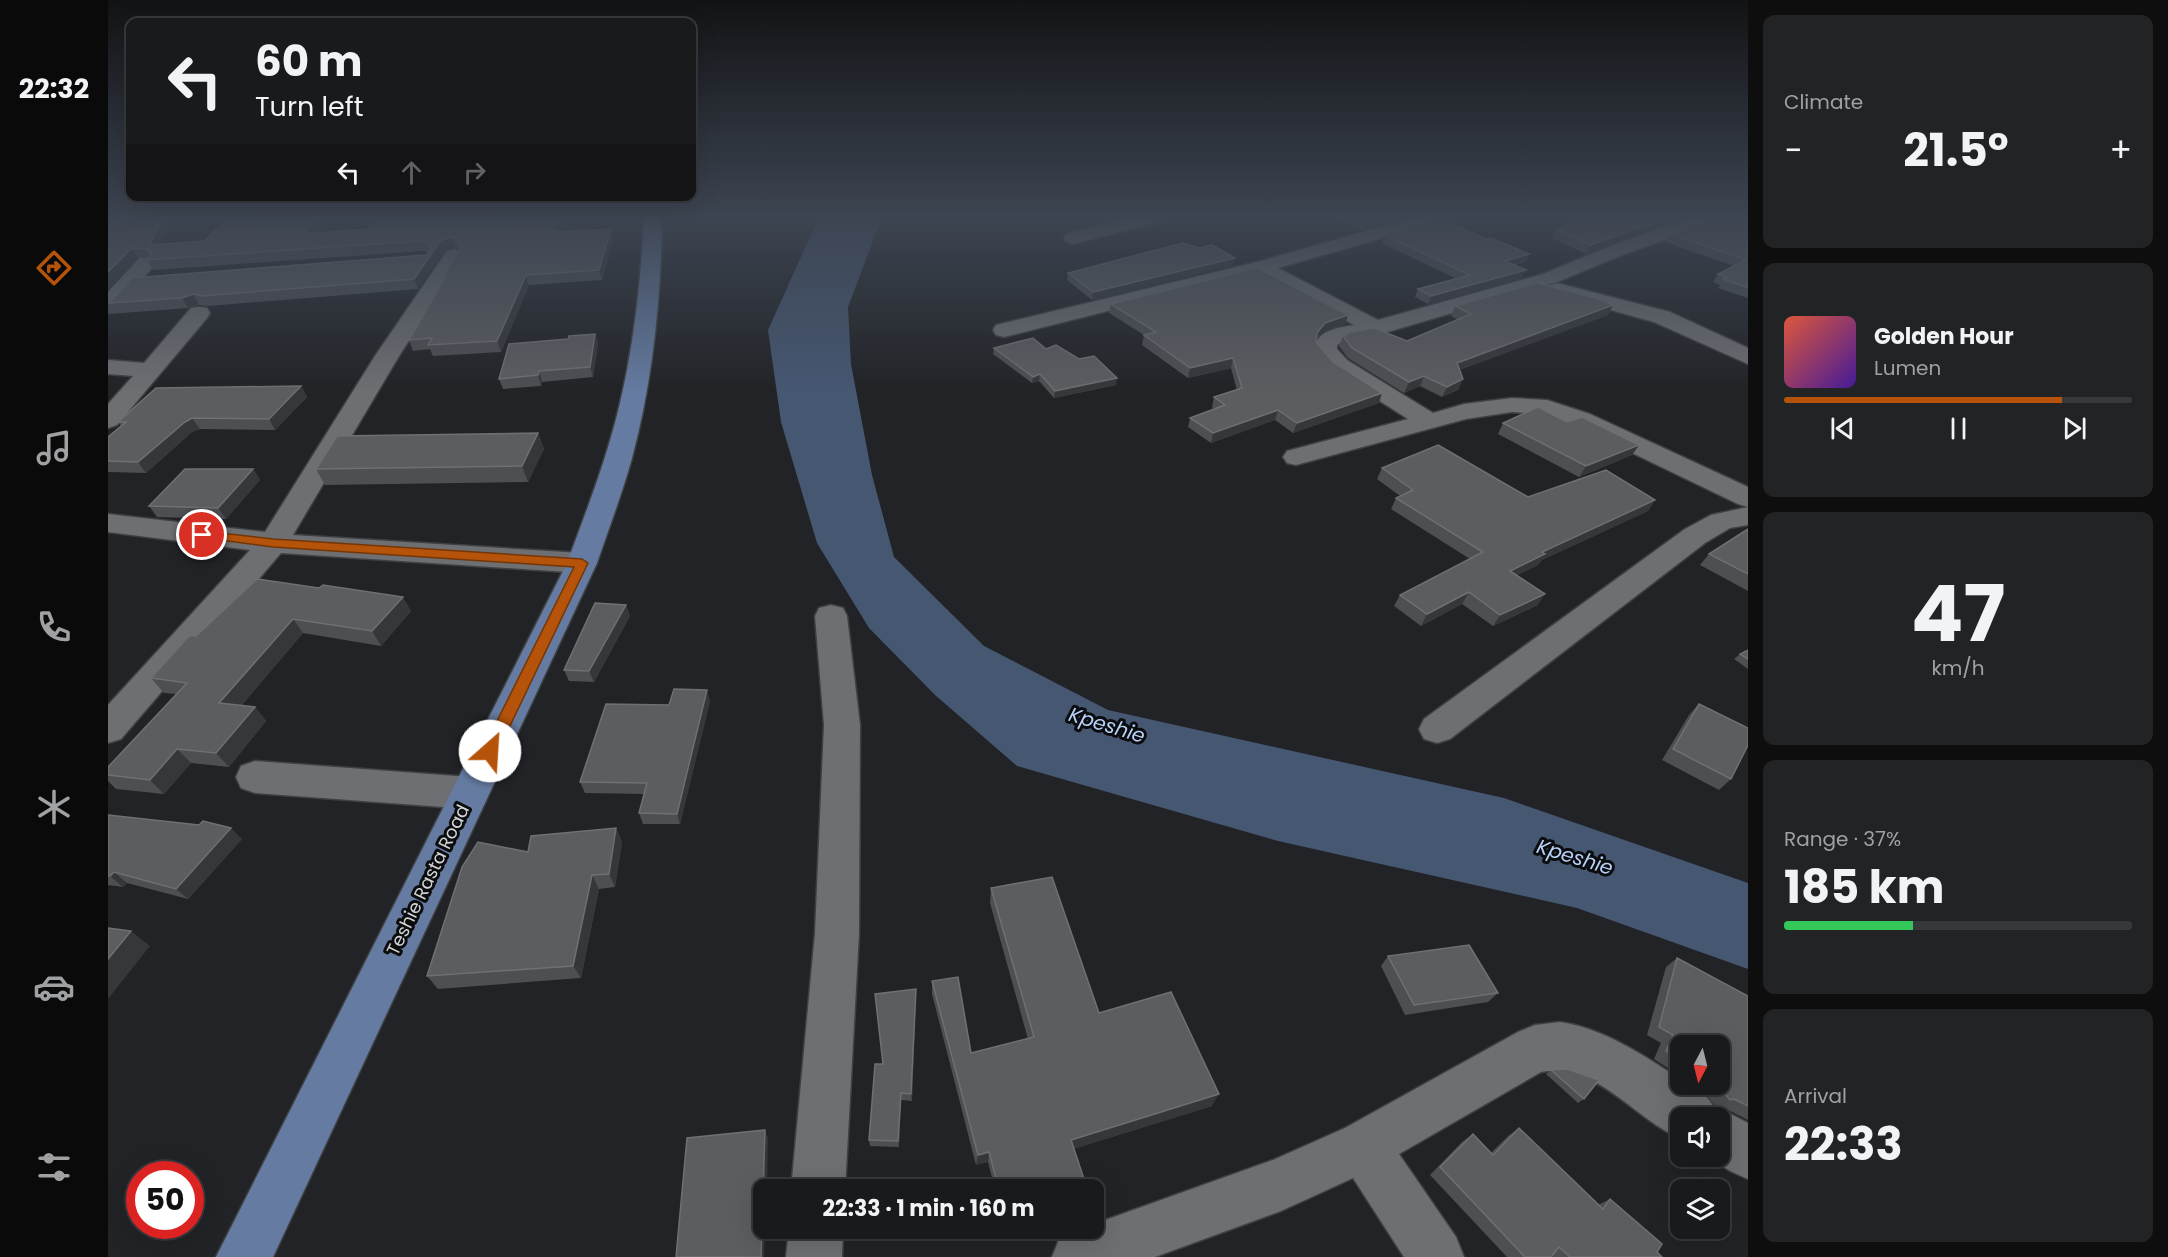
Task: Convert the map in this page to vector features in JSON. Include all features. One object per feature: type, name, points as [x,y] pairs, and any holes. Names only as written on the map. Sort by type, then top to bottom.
[{"type":"main road","name":"Teshie Rasta Road","points":[[244,1257],[582,563],[618,460],[632,406],[651,276]]},
{"type":"street","points":[[108,305],[134,276]]},
{"type":"street","points":[[108,729],[273,543],[387,356],[440,276]]},
{"type":"street","points":[[1004,330],[1224,276]]},
{"type":"street","points":[[1278,276],[1376,328]]},
{"type":"street","points":[[1429,421],[1339,365],[1326,350],[1326,342],[1340,334],[1376,328],[1556,276]]},
{"type":"street","points":[[130,280],[154,279]]},
{"type":"street","points":[[1529,282],[1662,317],[1748,357]]},
{"type":"street","points":[[108,420],[199,313]]},
{"type":"street","points":[[108,367],[150,370]]},
{"type":"street","points":[[1296,457],[1464,412],[1512,405],[1547,407],[1581,419],[1748,498]]},
{"type":"street","points":[[1437,729],[1695,536],[1721,521],[1748,516]]},
{"type":"street","points":[[108,523],[273,543],[582,563]]},
{"type":"street","points":[[819,1179],[837,933],[842,725],[831,616]]},
{"type":"street","points":[[255,777],[470,793]]},
{"type":"street","points":[[1080,1257],[1281,1184],[1363,1146],[1535,1049],[1561,1046],[1585,1053],[1613,1067],[1676,1107]]},
{"type":"street","points":[[1730,1141],[1748,1153]]},
{"type":"street","points":[[1363,1146],[1436,1257]]},
{"type":"street","points":[[814,1257],[815,1239]]},
{"type":"water","name":"Kpeshie","points":[[793,276],[860,276],[848,307],[851,364],[872,475],[894,557],[984,646],[1108,710],[1504,798],[1748,883],[1748,969],[1577,908],[1278,841],[1017,766],[935,695],[869,628],[817,543],[781,422],[768,330]]},
{"type":"building","points":[[162,276],[416,276],[414,279],[202,296],[193,294],[182,298],[108,303],[132,278]]},
{"type":"building","points":[[443,276],[526,276],[497,341],[428,345],[432,338],[409,340],[446,276]]},
{"type":"building","points":[[1072,276],[1161,276],[1093,292]]},
{"type":"building","points":[[1226,276],[1272,276],[1348,315],[1325,323],[1317,333],[1316,342],[1333,362],[1382,393],[1297,423],[1278,410],[1213,433],[1190,418],[1225,405],[1214,397],[1242,388],[1233,358],[1190,368],[1144,335],[1156,332],[1111,304]]},
{"type":"building","points":[[1468,276],[1505,276],[1431,296],[1418,289]]},
{"type":"building","points":[[1723,276],[1748,276],[1748,288],[1723,279],[1727,277]]},
{"type":"building","points":[[1537,283],[1596,298],[1613,305],[1457,363],[1463,379],[1447,387],[1424,376],[1409,382],[1352,348],[1343,336],[1350,332],[1374,328],[1407,341],[1471,314],[1455,306]]},
{"type":"building","points":[[595,334],[590,367],[539,371],[538,375],[499,379],[509,344],[568,339],[569,336]]},
{"type":"building","points":[[1033,338],[1046,349],[1056,345],[1079,359],[1094,356],[1117,378],[1055,391],[1040,374],[1033,377],[994,348]]},
{"type":"building","points":[[301,386],[269,419],[192,418],[138,462],[108,461],[108,437],[126,422],[118,422],[156,388]]},
{"type":"building","points":[[1538,407],[1567,422],[1582,417],[1639,445],[1586,466],[1503,423]]},
{"type":"building","points":[[538,433],[522,466],[316,469],[337,436]]},
{"type":"building","points":[[1438,445],[1528,497],[1606,470],[1655,500],[1542,552],[1545,554],[1510,571],[1545,594],[1500,615],[1469,592],[1427,614],[1400,595],[1483,552],[1396,498],[1413,490],[1382,468]]},
{"type":"building","points":[[185,469],[253,469],[218,508],[149,506]]},
{"type":"building","points":[[1748,529],[1748,574],[1709,554]]},
{"type":"building","points":[[257,579],[319,588],[323,585],[403,597],[372,631],[293,619],[219,703],[255,707],[216,753],[177,749],[150,780],[108,775],[108,767],[187,683],[151,678],[189,636],[196,636]]},
{"type":"building","points":[[595,603],[626,605],[589,671],[564,670]]},
{"type":"building","points":[[1748,650],[1748,659],[1740,654]]},
{"type":"building","points":[[674,689],[707,690],[677,814],[639,813],[647,783],[580,782],[606,704],[669,705]]},
{"type":"building","points":[[1699,704],[1748,728],[1748,745],[1731,779],[1673,749]]},
{"type":"building","points":[[108,815],[199,825],[203,821],[231,828],[176,889],[114,872],[108,876]]},
{"type":"building","points":[[616,828],[609,874],[592,875],[573,966],[427,976],[462,867],[478,842],[528,852],[531,836]]},
{"type":"building","points":[[1052,877],[1099,1013],[1171,992],[1219,1094],[1071,1140],[1084,1179],[996,1179],[989,1152],[978,1155],[932,981],[958,977],[971,1053],[1034,1037],[991,888]]},
{"type":"building","points":[[108,928],[131,931],[108,959]]},
{"type":"building","points":[[1469,945],[1498,993],[1414,1005],[1388,956]]},
{"type":"building","points":[[1677,958],[1748,996],[1748,1106],[1734,1099],[1730,1100],[1726,1095],[1730,1095],[1730,1035],[1673,1035],[1659,1027]]},
{"type":"building","points":[[916,989],[911,1094],[901,1093],[898,1141],[869,1140],[875,1064],[883,1064],[875,994]]},
{"type":"building","points":[[1670,1042],[1670,1054],[1666,1051]]},
{"type":"building","points":[[1567,1069],[1599,1080],[1584,1099],[1551,1070]]},
{"type":"building","points":[[1519,1128],[1603,1209],[1610,1199],[1662,1244],[1657,1252],[1662,1257],[1570,1257],[1559,1247],[1551,1257],[1525,1257],[1440,1167],[1473,1134],[1493,1155]]},
{"type":"building","points":[[765,1130],[763,1179],[753,1179],[753,1239],[762,1239],[761,1257],[676,1257],[687,1138]]},
{"type":"route","points":[[202,535],[273,543],[582,563],[490,751]]}]
